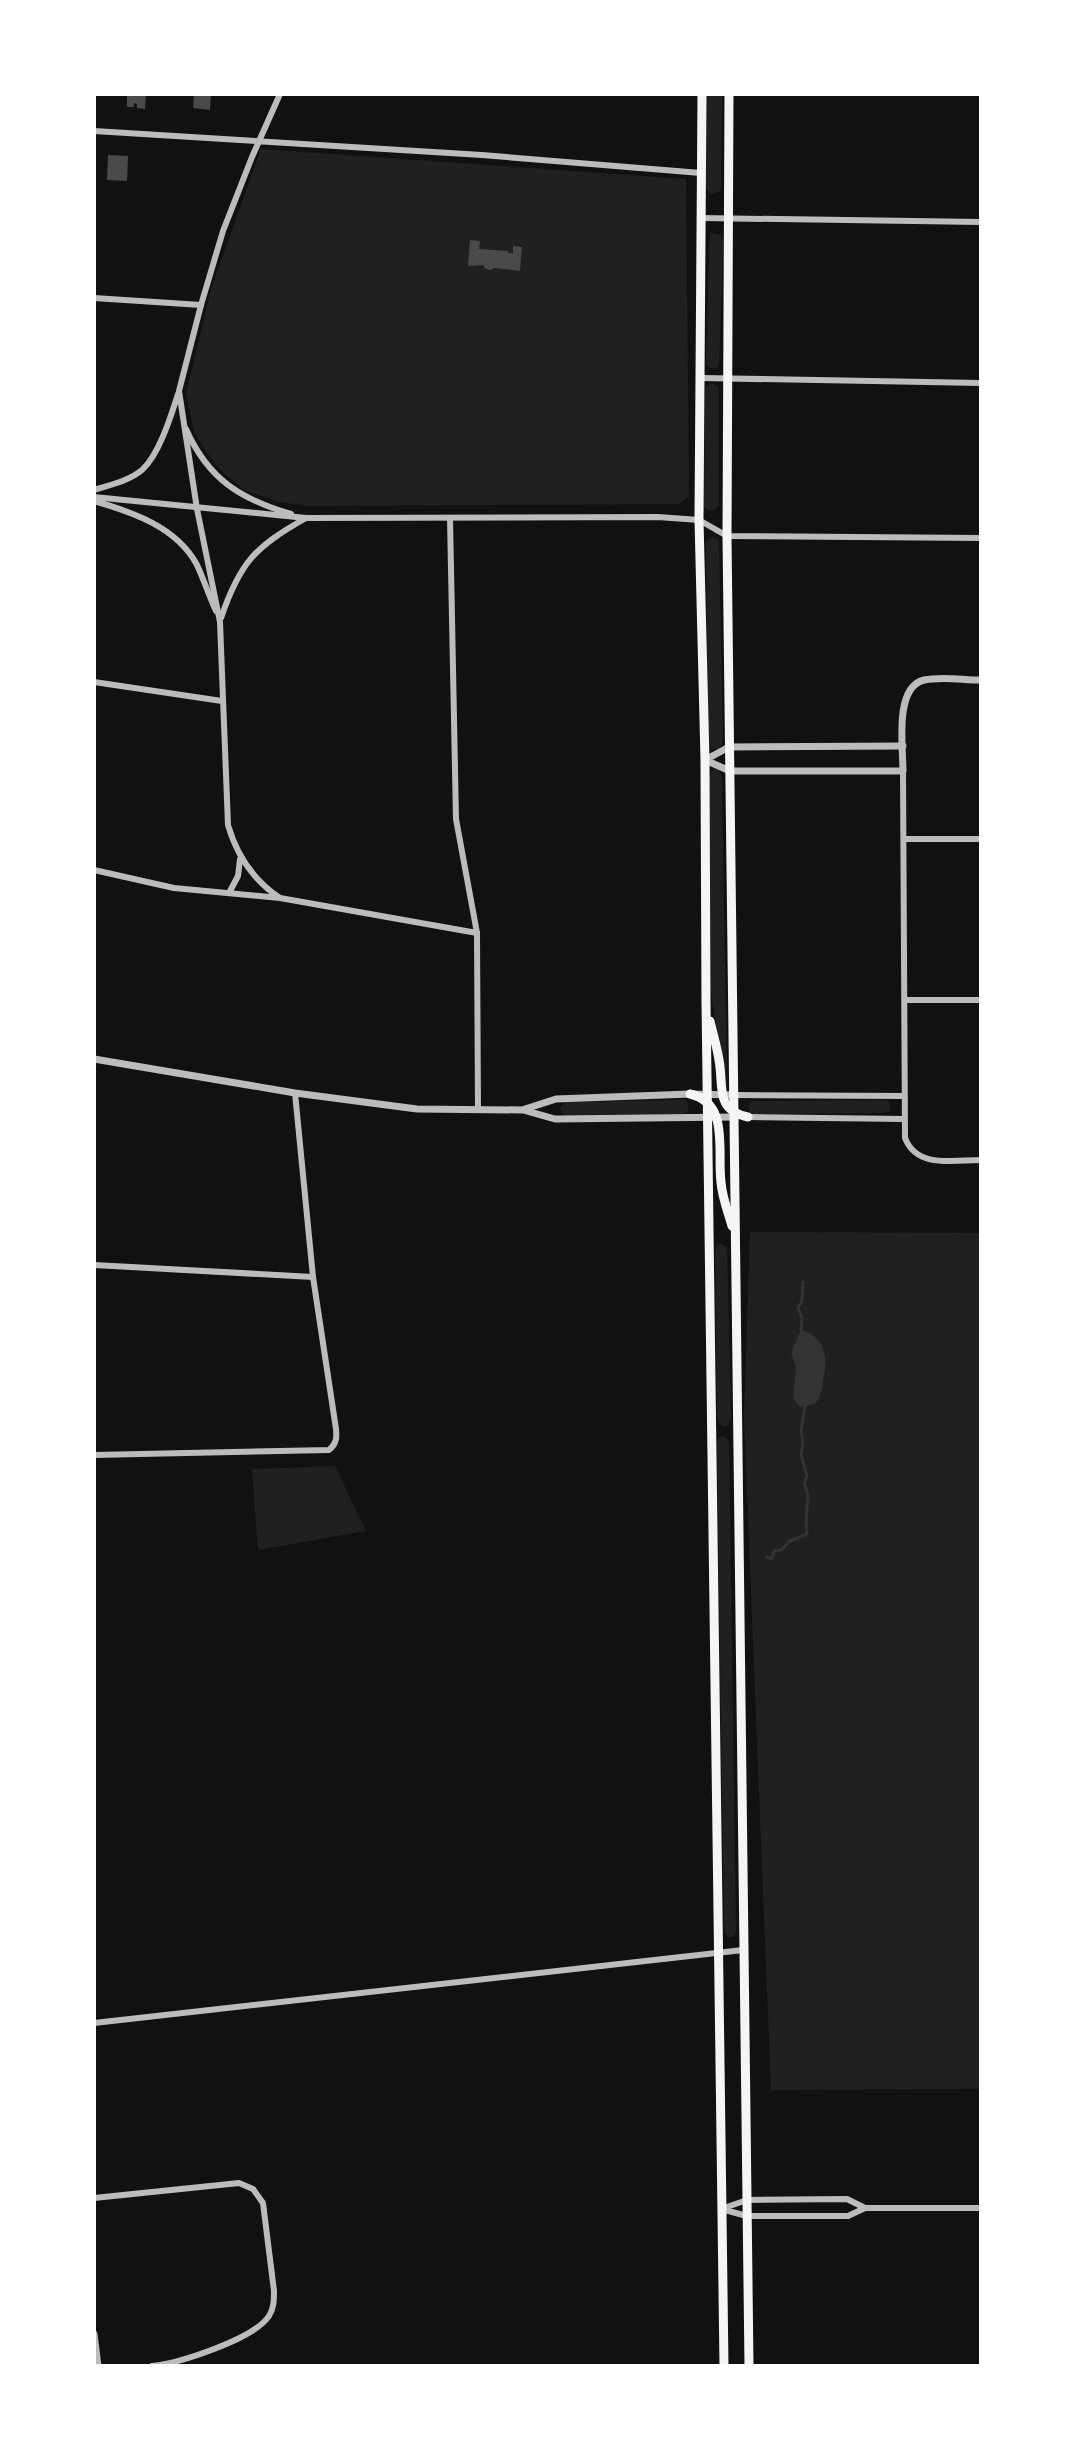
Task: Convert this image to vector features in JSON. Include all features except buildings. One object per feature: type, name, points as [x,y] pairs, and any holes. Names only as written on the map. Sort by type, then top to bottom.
[{"type":"main road","points":[[702,94],[699,520],[705,760],[707,1098],[722,1193],[735,1237]]},
{"type":"main road","points":[[729,94],[727,536],[749,2366]]},
{"type":"main road","points":[[706,1002],[720,1062],[724,1101],[735,1114],[748,1117]]},
{"type":"main road","points":[[690,1094],[707,1098]]},
{"type":"main road","points":[[712,1118],[724,2366]]},
{"type":"street","points":[[94,490],[129,478],[144,469],[166,430],[227,220],[280,94]]},
{"type":"street","points":[[94,131],[482,155],[701,173]]},
{"type":"street","points":[[701,218],[981,222]]},
{"type":"street","points":[[94,298],[201,305]]},
{"type":"street","points":[[701,378],[981,383]]},
{"type":"street","points":[[179,391],[197,509],[220,622],[226,810],[232,839],[247,869],[280,898]]},
{"type":"street","points":[[183,420],[204,462],[228,486],[258,503],[306,518]]},
{"type":"street","points":[[94,499],[306,518],[658,517],[699,520],[727,536],[981,538]]},
{"type":"street","points":[[94,499],[162,528],[181,544],[196,564],[220,622]]},
{"type":"street","points":[[220,622],[233,585],[249,559],[269,541],[306,518]]},
{"type":"street","points":[[450,518],[456,819],[477,933],[478,1110]]},
{"type":"street","points":[[981,680],[927,680],[914,684],[907,693],[904,706],[903,746],[905,1138],[916,1155],[935,1160],[981,1160]]},
{"type":"street","points":[[94,682],[222,701]]},
{"type":"street","points":[[705,760],[729,747],[903,746]]},
{"type":"street","points":[[705,760],[730,771],[903,771]]},
{"type":"street","points":[[904,839],[981,839]]},
{"type":"street","points":[[229,893],[238,876],[240,856]]},
{"type":"street","points":[[94,870],[174,888],[280,898],[477,933]]},
{"type":"street","points":[[905,1000],[981,1000]]},
{"type":"street","points":[[94,1059],[295,1093],[417,1109],[523,1110],[555,1119],[712,1118],[735,1114]]},
{"type":"street","points":[[94,1455],[329,1450],[337,1440],[313,1277],[295,1093]]},
{"type":"street","points":[[523,1110],[556,1099],[690,1094]]},
{"type":"street","points":[[707,1098],[722,1095],[903,1096]]},
{"type":"street","points":[[748,1117],[904,1119]]},
{"type":"street","points":[[94,1265],[313,1277]]},
{"type":"street","points":[[94,2023],[743,1950]]},
{"type":"street","points":[[94,2198],[239,2183],[253,2189],[263,2203],[274,2291],[274,2306],[269,2317],[256,2329],[195,2357],[152,2366]]},
{"type":"street","points":[[721,2209],[747,2200],[847,2199],[865,2208]]},
{"type":"street","points":[[721,2209],[747,2216],[848,2216],[865,2208],[981,2208]]},
{"type":"street","points":[[94,2334],[98,2366]]},
{"type":"shaded area","points":[[706,94],[722,94],[721,188],[719,192],[711,194],[706,188]]},
{"type":"shaded area","points":[[261,149],[686,179],[689,497],[679,504],[308,506],[279,502],[244,490],[218,468],[194,433],[186,393],[212,286]]},
{"type":"shaded area","points":[[711,233],[722,235],[723,244],[717,368],[706,364]]},
{"type":"shaded area","points":[[712,383],[719,391],[719,506],[713,511],[704,506],[705,387]]},
{"type":"shaded area","points":[[712,537],[719,543],[723,742],[719,749],[712,749],[708,741],[706,542]]},
{"type":"shaded area","points":[[718,769],[722,776],[727,1088],[723,1088],[722,1059],[711,993],[709,774]]},
{"type":"shaded area","points":[[751,1101],[889,1101],[890,1111],[884,1113],[752,1114],[748,1105]]},
{"type":"shaded area","points":[[566,1102],[688,1102],[688,1112],[684,1114],[565,1115],[560,1107]]},
{"type":"shaded area","points":[[750,1232],[981,1233],[981,2089],[771,2090],[744,1418]]},
{"type":"shaded area","points":[[718,1244],[727,1248],[731,1418],[727,1426],[718,1422],[717,1417],[715,1250]]},
{"type":"shaded area","points":[[801,1330],[810,1333],[821,1344],[825,1366],[818,1399],[811,1405],[800,1407],[793,1398],[796,1367],[791,1352]]},
{"type":"shaded area","points":[[723,1436],[729,1441],[736,1931],[733,1937],[728,1937],[724,1932],[717,1442]]},
{"type":"shaded area","points":[[335,1466],[366,1531],[258,1550],[252,1469]]},
{"type":"waterway","points":[[801,1330],[802,1318],[798,1308],[802,1301],[803,1282]]},
{"type":"waterway","points":[[767,1557],[772,1559],[774,1551],[807,1534],[808,1495],[804,1483],[807,1476],[801,1455],[805,1406]]}]
